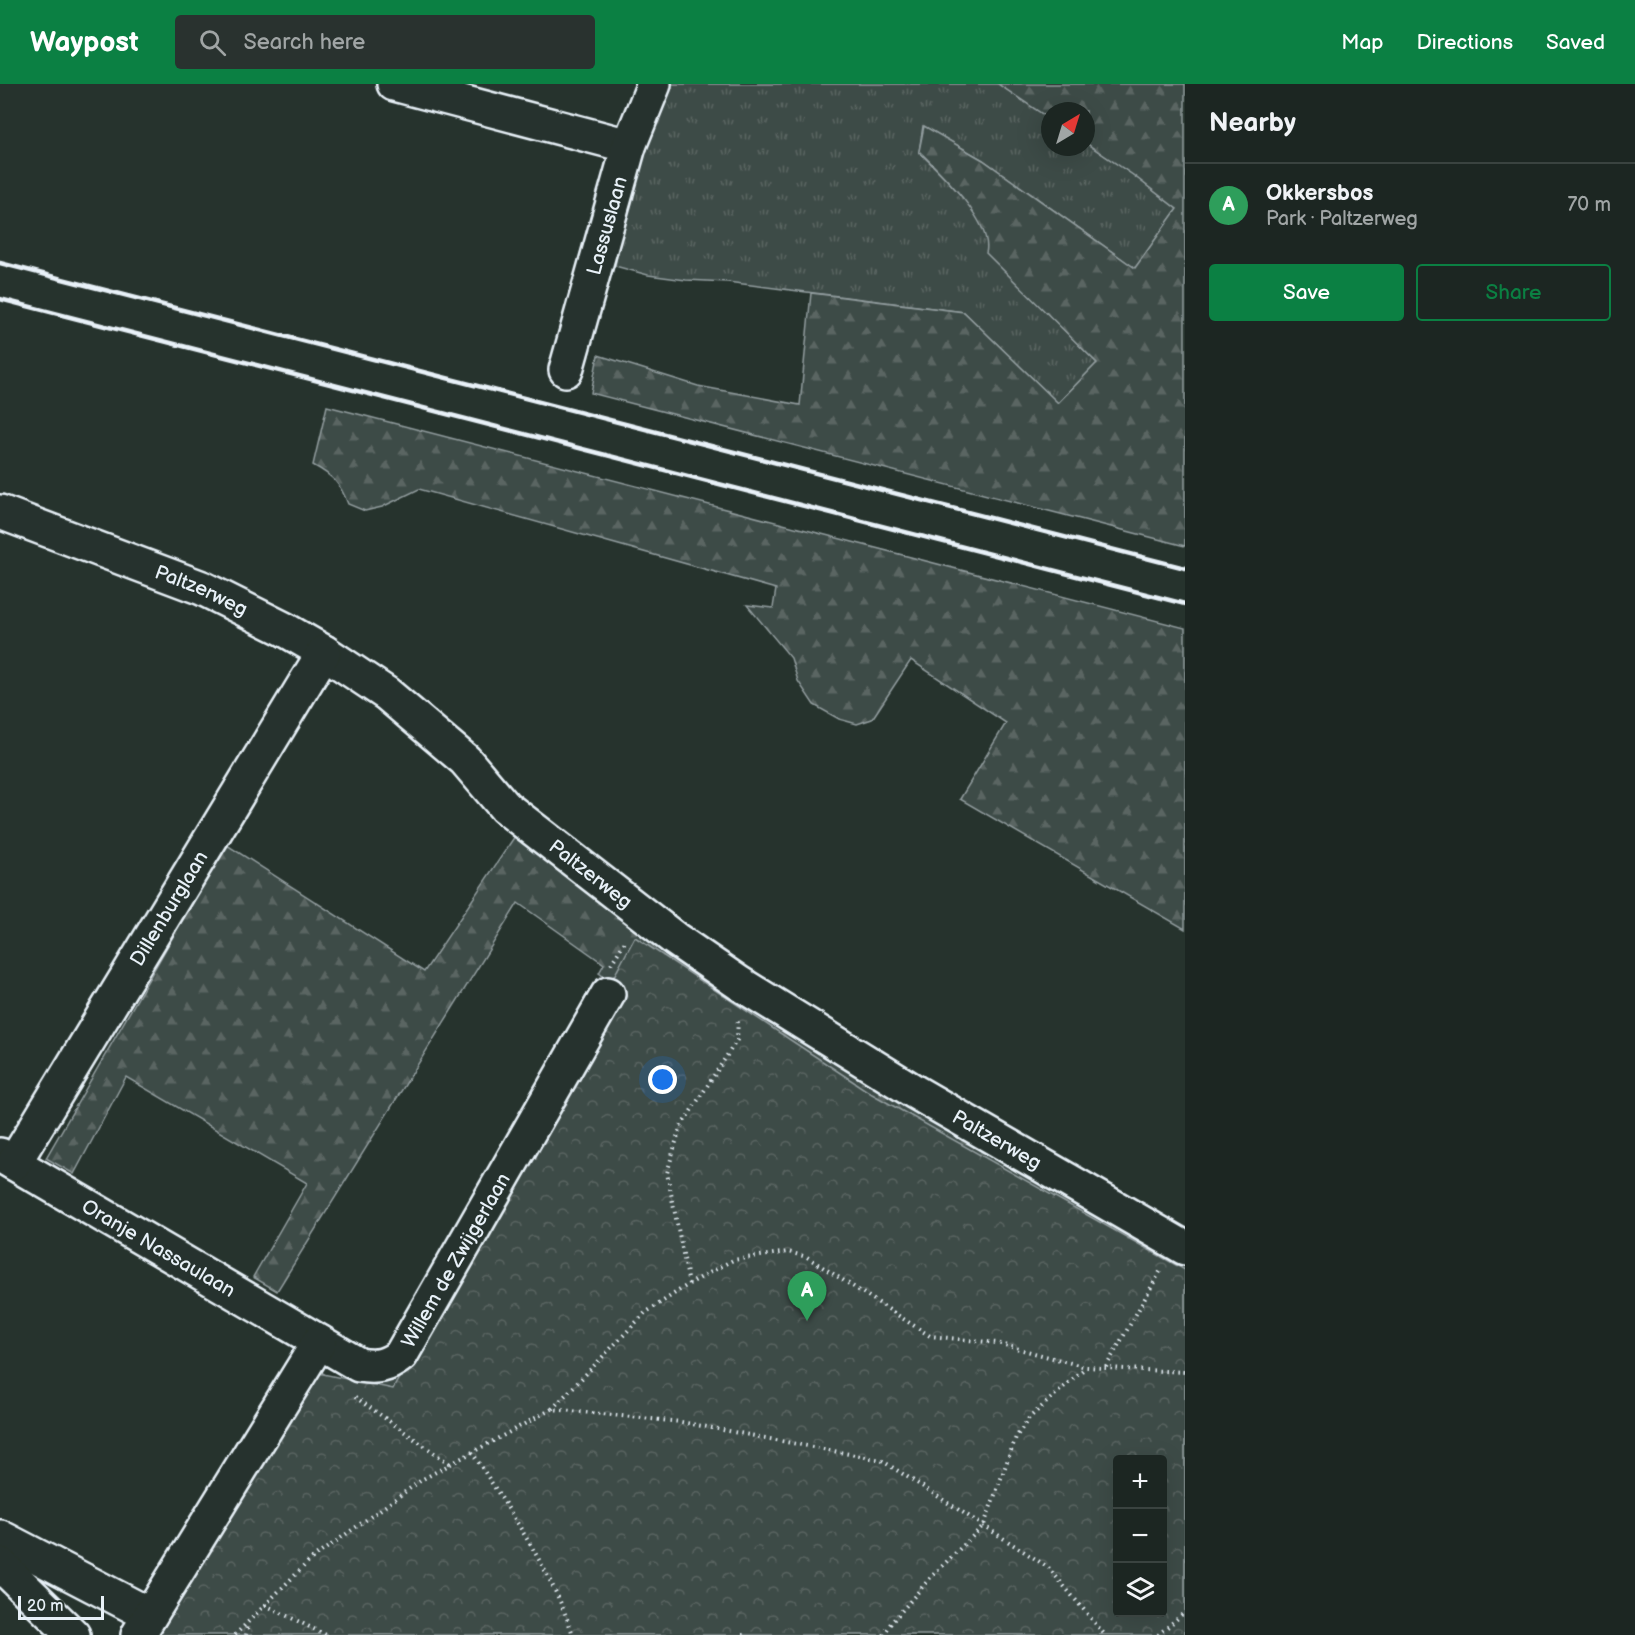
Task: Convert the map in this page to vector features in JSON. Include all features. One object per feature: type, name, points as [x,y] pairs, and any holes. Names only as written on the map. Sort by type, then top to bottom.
[{"type":"street","points":[[394,84],[629,146]]},
{"type":"street","name":"Lassuslaan","points":[[566,370],[629,146],[654,84]]},
{"type":"street","name":"Paltzerweg","points":[[0,512],[202,588],[324,652],[387,694],[465,760],[505,807],[642,915],[739,983],[915,1092],[1180,1246]]},
{"type":"street","name":"Dillenburglaan","points":[[7,1159],[324,652]]},
{"type":"street","name":"Willem de Zwijgerlaan","points":[[319,1341],[359,1365],[381,1367],[401,1355],[608,994]]},
{"type":"street","name":"Oranje Nassaulaan","points":[[7,1159],[319,1341]]},
{"type":"street","points":[[0,1537],[144,1625],[319,1341]]},
{"type":"street","points":[[0,1564],[73,1635]]},
{"type":"path","points":[[608,994],[598,988],[642,915]]},
{"type":"path","points":[[689,1284],[667,1173],[680,1128],[738,1040],[739,983]]},
{"type":"path","points":[[1106,1367],[1180,1246]]},
{"type":"path","points":[[236,1635],[310,1560],[423,1479],[552,1409],[645,1313],[689,1284],[733,1260],[788,1252],[807,1257],[868,1298],[930,1335],[997,1343],[1086,1367],[1185,1372]]},
{"type":"path","points":[[884,1635],[891,1623],[932,1576],[984,1525],[1016,1437],[1029,1418],[1086,1367]]},
{"type":"path","points":[[352,1395],[450,1464]]},
{"type":"path","points":[[552,1409],[681,1422],[881,1460],[1048,1567],[1105,1635]]},
{"type":"path","points":[[472,1452],[532,1548],[562,1602],[573,1635]]},
{"type":"path","points":[[265,1605],[326,1635]]},
{"type":"path","points":[[1158,1635],[1185,1612]]},
{"type":"path","points":[[246,1635],[248,1622]]},
{"type":"green space","points":[[664,84],[998,84],[1041,113],[1041,156],[1095,156],[1095,149],[1177,209],[1135,268],[983,160],[923,126],[919,152],[952,185],[974,213],[987,241],[987,253],[1097,363],[1058,403],[964,312],[727,282],[648,275],[615,266],[640,138]]},
{"type":"green space","points":[[998,84],[1185,84],[1185,546],[591,393],[598,355],[698,386],[800,405],[811,293],[964,312],[1058,403],[1097,363],[986,253],[986,241],[982,227],[974,213],[951,184],[919,151],[924,126],[983,160],[1135,268],[1177,209],[1095,149],[1095,102],[1041,102],[1041,113]]},
{"type":"green space","points":[[327,406],[1185,628],[1185,929],[960,799],[1006,723],[911,660],[872,719],[857,724],[839,719],[814,705],[798,681],[791,658],[747,605],[773,608],[776,589],[419,489],[382,507],[365,511],[348,504],[335,481],[313,465]]},
{"type":"green space","points":[[517,833],[1185,1253],[1185,1635],[345,1462],[318,1370],[341,1385],[364,1392],[405,1368],[627,994],[599,973],[604,964],[518,903],[277,1291],[253,1277],[307,1183],[126,1077],[74,1174],[46,1158],[227,845],[424,972]]},
{"type":"green space","points":[[635,937],[872,1094],[1185,1270],[1185,1635],[153,1635],[314,1372],[393,1389]]},
{"type":"railway","points":[[0,263],[1185,568]]},
{"type":"railway","points":[[0,299],[1185,604]]},
{"type":"place","name":"Okkersbos","points":[[807,1321]]}]
